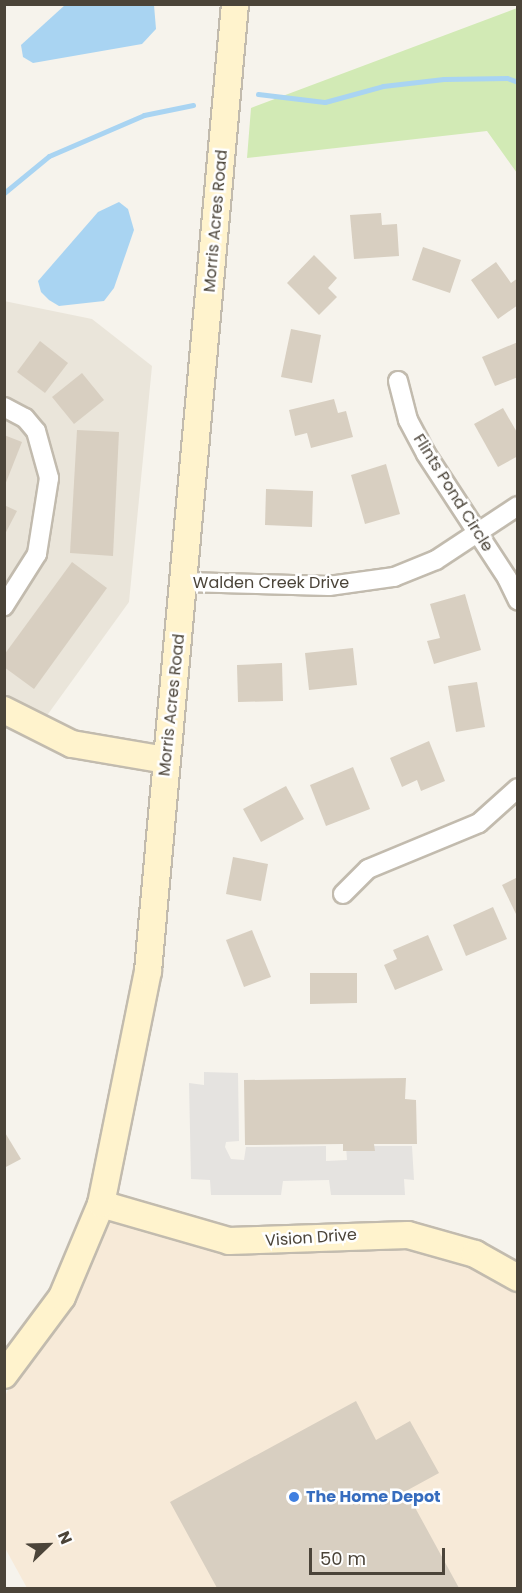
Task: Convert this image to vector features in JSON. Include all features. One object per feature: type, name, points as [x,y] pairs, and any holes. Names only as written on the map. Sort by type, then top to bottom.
[{"type":"street","name":"Morris Acres Road","points":[[4,1375],[62,1297],[101,1204],[148,971],[166,760],[185,582],[235,4]]},
{"type":"street","name":"Flints Pond Circle","points":[[398,381],[408,420],[518,601]]},
{"type":"street","points":[[4,407],[25,418],[36,430],[49,478],[36,554],[8,594]]},
{"type":"street","name":"Walden Creek Drive","points":[[185,582],[308,586],[366,583],[394,577],[436,560],[518,506]]},
{"type":"street","points":[[4,710],[72,744],[166,760]]},
{"type":"street","points":[[343,894],[368,869],[479,823],[496,812],[518,788]]},
{"type":"street","name":"Vision Drive","points":[[101,1204],[229,1241],[408,1235],[475,1254],[518,1278]]},
{"type":"shaded area","points":[[4,301],[92,319],[152,366],[129,602],[43,721],[5,695]]},
{"type":"shaded area","points":[[204,1072],[238,1073],[239,1141],[226,1142],[225,1147],[231,1159],[244,1160],[246,1147],[326,1146],[326,1161],[347,1160],[346,1146],[412,1146],[414,1180],[404,1179],[405,1195],[331,1195],[329,1180],[283,1181],[281,1195],[211,1195],[210,1180],[191,1179],[189,1083],[204,1085]]},
{"type":"shaded area","points":[[101,1204],[196,1233],[379,1234],[517,1278],[517,1588],[27,1588],[5,1548],[5,1396]]},
{"type":"green space","points":[[517,8],[517,173],[487,131],[247,158],[251,108]]},
{"type":"water","points":[[65,5],[154,5],[156,29],[142,44],[33,63],[23,57],[21,45]]},
{"type":"water","points":[[119,202],[128,209],[134,230],[114,288],[104,301],[59,306],[49,300],[41,292],[38,281],[98,212]]},
{"type":"building","points":[[381,213],[382,225],[397,224],[399,256],[354,259],[350,215]]},
{"type":"building","points":[[423,247],[461,260],[450,293],[412,280]]},
{"type":"building","points":[[314,255],[337,278],[328,288],[337,297],[319,315],[287,283]]},
{"type":"building","points":[[496,262],[511,283],[518,278],[518,305],[498,319],[471,280]]},
{"type":"building","points":[[291,329],[321,335],[312,383],[281,377]]},
{"type":"building","points":[[40,341],[68,363],[45,393],[17,372]]},
{"type":"building","points":[[518,342],[518,377],[495,386],[482,357]]},
{"type":"building","points":[[82,373],[104,400],[74,424],[52,397]]},
{"type":"building","points":[[334,399],[338,413],[346,411],[353,437],[311,448],[307,433],[295,436],[289,410]]},
{"type":"building","points":[[503,408],[518,434],[518,456],[498,467],[474,424]]},
{"type":"building","points":[[77,430],[119,432],[113,556],[70,553]]},
{"type":"building","points":[[4,435],[22,442],[5,485],[4,485]]},
{"type":"building","points":[[386,464],[400,514],[365,524],[351,475]]},
{"type":"building","points":[[266,489],[313,491],[312,527],[265,525]]},
{"type":"building","points":[[4,505],[17,511],[4,536]]},
{"type":"building","points":[[72,562],[107,588],[34,689],[4,667],[4,655]]},
{"type":"building","points":[[465,594],[481,650],[434,664],[427,641],[440,638],[430,604]]},
{"type":"building","points":[[353,648],[357,685],[309,690],[305,653]]},
{"type":"building","points":[[282,663],[283,701],[238,702],[237,665]]},
{"type":"building","points":[[477,682],[485,727],[456,732],[448,686]]},
{"type":"building","points":[[429,741],[445,781],[421,791],[417,780],[402,787],[390,758]]},
{"type":"building","points":[[353,767],[370,809],[326,826],[310,785]]},
{"type":"building","points":[[286,786],[304,819],[261,842],[243,809]]},
{"type":"building","points":[[233,857],[268,864],[261,901],[226,894]]},
{"type":"building","points":[[518,877],[518,913],[516,914],[502,885]]},
{"type":"building","points":[[493,907],[507,939],[466,956],[453,925]]},
{"type":"building","points":[[252,930],[271,977],[244,987],[226,940]]},
{"type":"building","points":[[428,935],[443,970],[395,990],[384,965],[397,959],[393,950]]},
{"type":"building","points":[[310,973],[357,973],[357,1003],[310,1004]]},
{"type":"building","points":[[406,1078],[405,1099],[416,1100],[417,1144],[374,1144],[375,1151],[343,1151],[343,1144],[245,1145],[244,1080]]},
{"type":"building","points":[[4,1131],[21,1159],[4,1168]]},
{"type":"building","name":"The Home Depot","points":[[356,1401],[376,1440],[410,1421],[439,1473],[406,1491],[459,1588],[217,1588],[170,1502]]},
{"type":"waterway","points":[[258,94],[325,102],[383,86],[444,79],[507,78],[518,82]]},
{"type":"waterway","points":[[4,193],[49,156],[144,115],[193,105]]},
{"type":"place","name":"The Home Depot","points":[[294,1497]]}]
